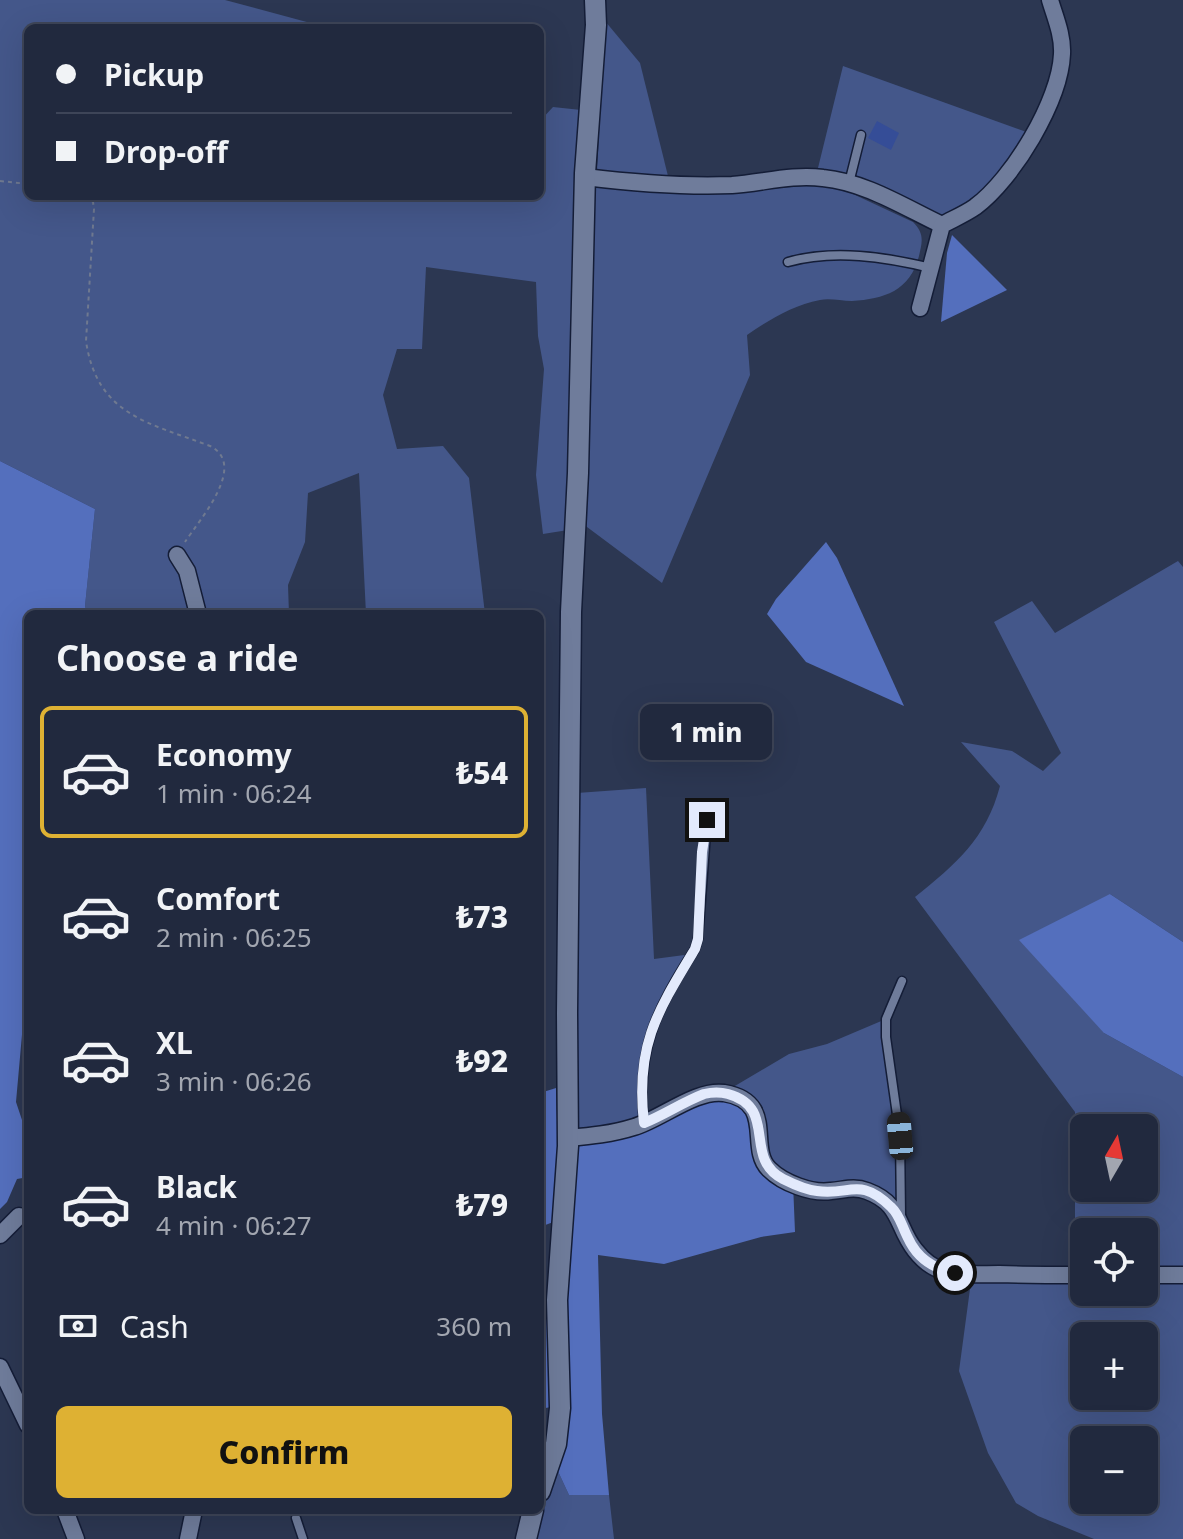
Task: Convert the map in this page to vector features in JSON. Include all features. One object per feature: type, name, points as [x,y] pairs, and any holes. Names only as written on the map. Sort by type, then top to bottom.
[{"type":"street","points":[[544,1479],[556,1444],[560,1408],[558,1277],[568,1138],[571,612],[578,473],[585,177],[596,25],[595,0]]},
{"type":"street","points":[[920,308],[942,225],[975,207],[996,187],[1021,154],[1044,114],[1055,87],[1062,51],[1060,30],[1050,0]]},
{"type":"street","points":[[585,177],[663,186],[824,178],[849,183],[942,225]]},
{"type":"street","points":[[177,555],[187,571],[197,610]]},
{"type":"street","points":[[568,1138],[617,1131],[644,1123],[704,1095],[723,1093],[743,1100],[756,1115],[764,1161],[773,1173],[819,1192],[850,1188],[868,1191],[898,1215],[915,1250],[931,1265],[943,1271],[982,1274],[1070,1275]]},
{"type":"street","points":[[0,1235],[19,1216]]},
{"type":"street","points":[[1158,1275],[1183,1275]]},
{"type":"street","points":[[0,1367],[24,1417]]},
{"type":"street","points":[[67,1514],[76,1539]]},
{"type":"street","points":[[188,1539],[193,1514]]},
{"type":"street","points":[[526,1539],[532,1514]]},
{"type":"lane","points":[[849,183],[861,135]]},
{"type":"lane","points":[[788,262],[820,255],[899,261],[931,268]]},
{"type":"lane","points":[[644,1123],[641,1086],[647,1042],[657,1013],[698,939],[702,852],[707,820]]},
{"type":"lane","points":[[902,981],[886,1019],[900,1136],[902,1224]]},
{"type":"lane","points":[[296,1518],[303,1539]]},
{"type":"path","points":[[0,181],[24,184]]},
{"type":"path","points":[[91,200],[94,209],[86,341],[96,376],[105,393],[130,415],[219,450],[224,459],[226,469],[223,481],[177,555]]},
{"type":"shaded area","points":[[0,0],[225,0],[314,24],[24,24],[24,200],[544,200],[544,117],[553,107],[581,110],[568,530],[543,534],[536,475],[544,369],[538,336],[536,282],[426,267],[422,349],[397,349],[383,395],[397,449],[443,446],[469,478],[485,610],[366,610],[359,473],[308,493],[305,542],[288,585],[289,610],[86,610],[95,509],[0,461]]},
{"type":"shaded area","points":[[605,21],[640,63],[668,176],[597,171]]},
{"type":"shaded area","points":[[843,66],[1032,134],[1021,154],[951,220],[843,173],[818,168]]},
{"type":"shaded area","points":[[594,187],[674,193],[838,187],[913,222],[922,238],[915,268],[902,285],[885,295],[864,300],[824,299],[810,302],[747,335],[750,375],[662,583],[583,524]]},
{"type":"shaded area","points":[[952,235],[1007,290],[941,322],[947,253]]},
{"type":"shaded area","points":[[0,461],[95,509],[86,610],[24,610],[24,1012],[16,1102],[24,1126],[24,1178],[17,1179],[7,1202],[0,1209]]},
{"type":"shaded area","points":[[826,542],[837,558],[904,706],[806,662],[767,614],[776,599]]},
{"type":"shaded area","points":[[1178,561],[1183,567],[1183,942],[1110,894],[1104,1033],[1183,1077],[1183,1539],[1094,1539],[1038,1516],[1016,1503],[988,1453],[959,1371],[972,1274],[1070,1274],[1070,1306],[1158,1306],[1158,1218],[1075,1218],[1075,1202],[1158,1202],[1158,1114],[1075,1114],[915,897],[944,873],[978,836],[1000,786],[961,742],[1012,751],[1043,771],[1061,753],[994,622],[1032,601],[1055,633]]},
{"type":"shaded area","points":[[646,788],[654,959],[692,954],[647,1042],[644,1123],[577,1137],[577,793]]},
{"type":"shaded area","points":[[1110,894],[1183,942],[1183,1077],[1104,1033],[1019,940]]},
{"type":"shaded area","points":[[886,1019],[897,1101],[898,1215],[850,1188],[782,1178],[723,1093],[789,1054],[827,1044]]},
{"type":"shaded area","points":[[556,1088],[558,1149],[556,1221],[544,1226],[544,1092]]},
{"type":"shaded area","points":[[704,1095],[743,1100],[761,1150],[793,1183],[795,1232],[761,1237],[664,1264],[598,1255],[602,1414],[609,1495],[569,1495],[556,1467],[577,1137],[597,1135]]},
{"type":"shaded area","points":[[544,1294],[548,1310],[551,1407],[544,1408]]},
{"type":"shaded area","points":[[556,1467],[569,1495],[609,1495],[614,1539],[534,1539],[539,1514],[544,1514],[544,1500]]},
{"type":"building","points":[[877,121],[899,133],[891,150],[868,138]]},
{"type":"route","points":[[707,820],[702,852],[698,939],[657,1013],[647,1042],[641,1086],[644,1123],[712,1093],[723,1093],[743,1100],[756,1115],[764,1161],[773,1173],[809,1190],[859,1188],[879,1197],[898,1215],[908,1240],[923,1259],[943,1271],[955,1273]]}]
